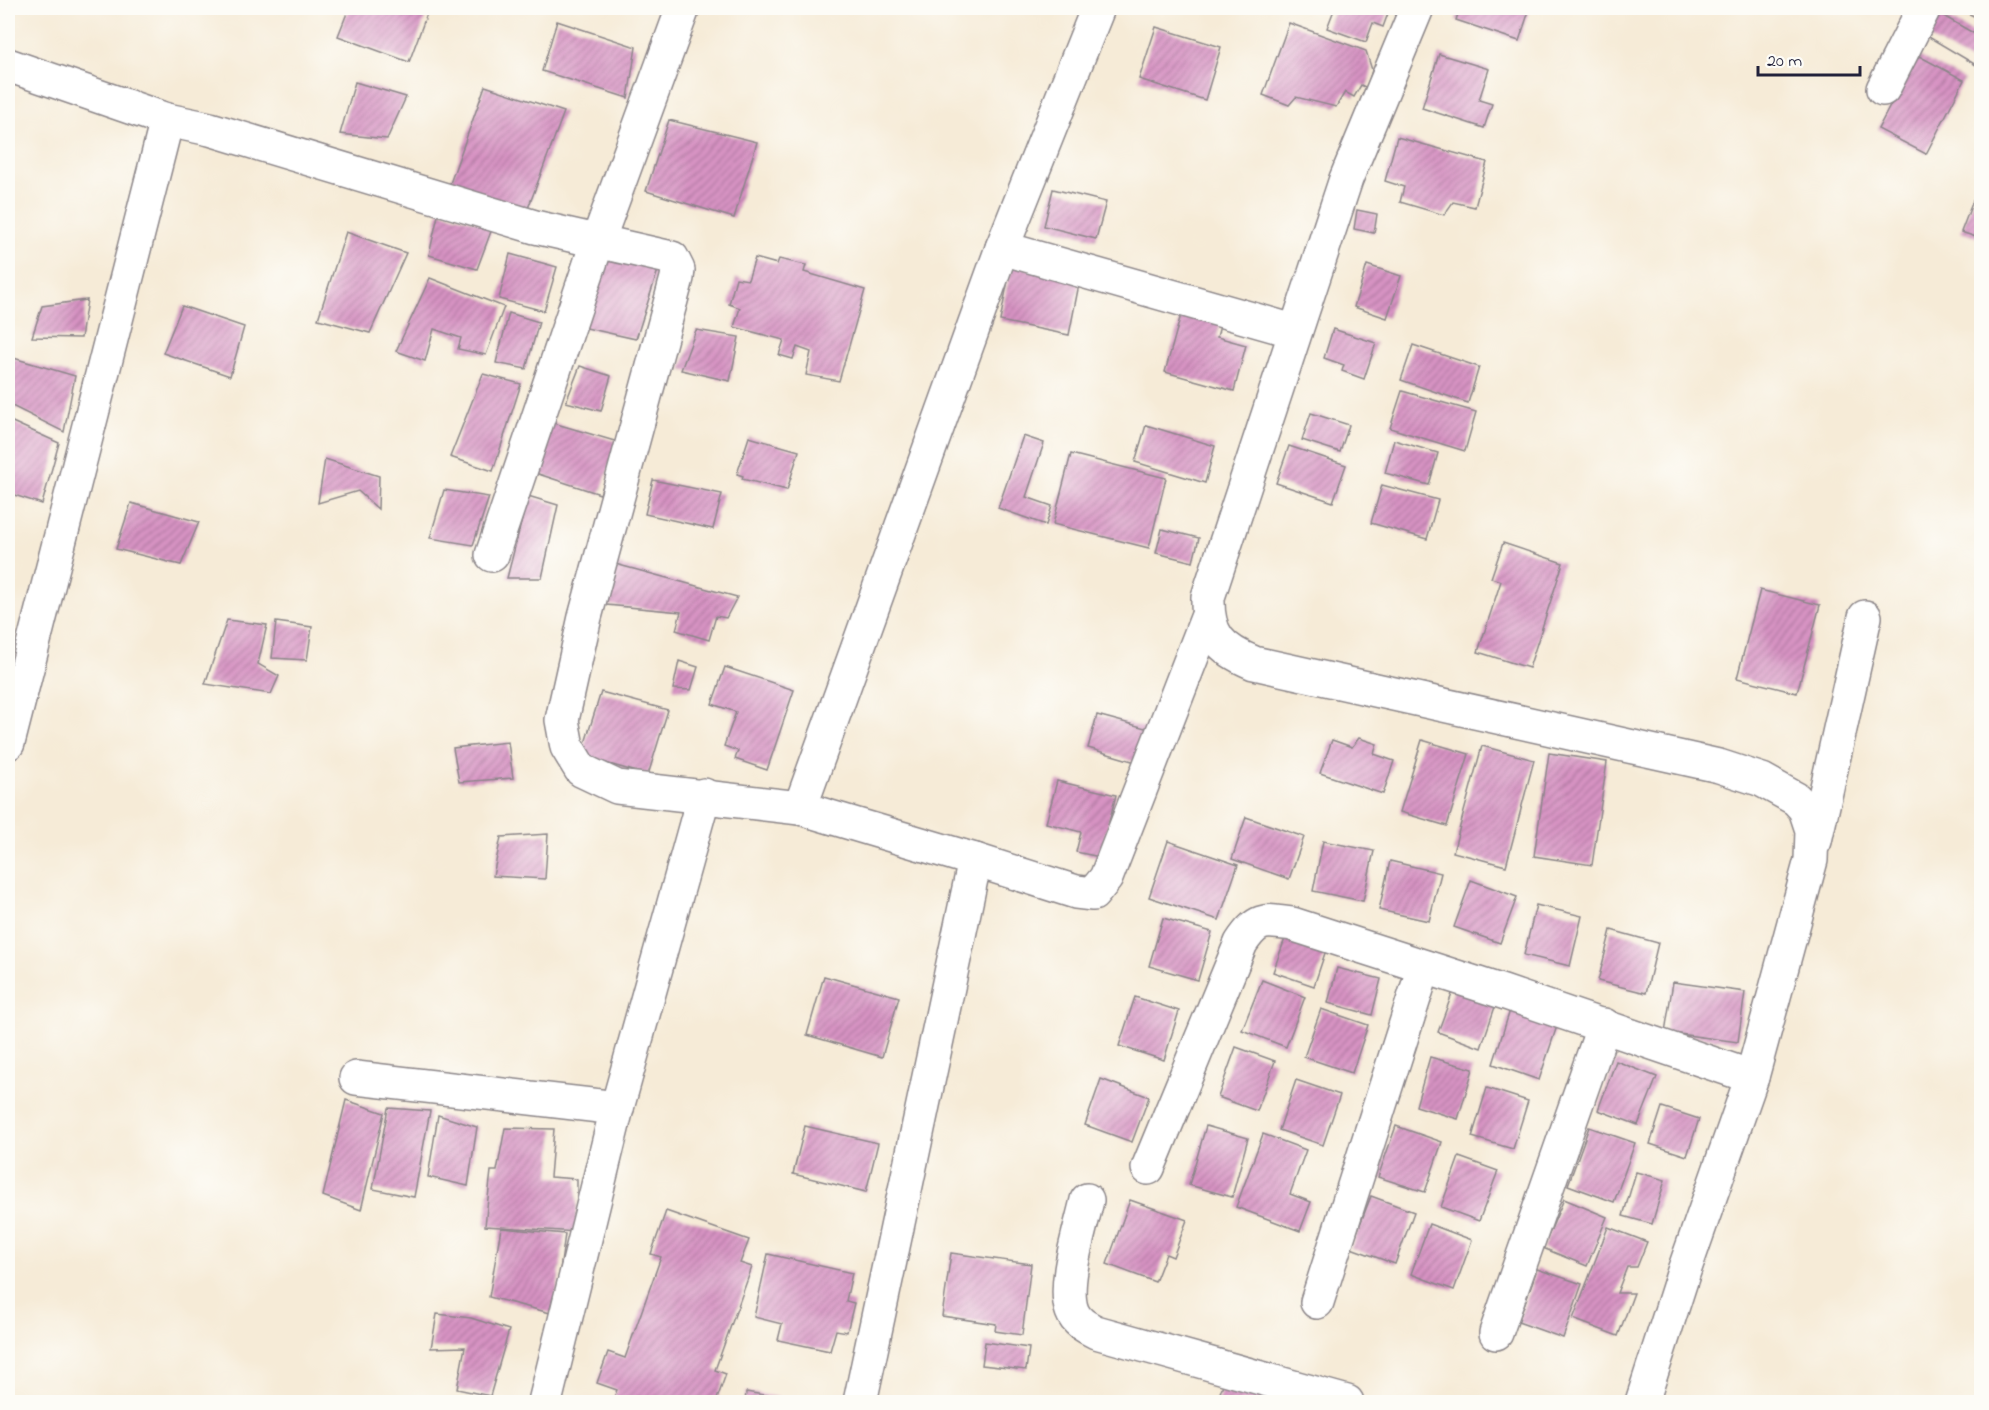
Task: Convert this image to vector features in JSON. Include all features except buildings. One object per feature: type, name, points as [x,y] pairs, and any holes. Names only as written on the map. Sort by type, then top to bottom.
[{"type":"street","points":[[492,555],[679,8]]},
{"type":"street","points":[[800,808],[1002,248],[1098,8]]},
{"type":"street","points":[[8,65],[167,120],[210,129],[524,224],[597,243],[672,258],[678,270],[585,617],[562,720],[567,747],[582,770],[617,787],[704,795],[800,808],[1076,892],[1093,894],[1106,878],[1207,618],[1208,597],[1346,179],[1417,8]]},
{"type":"street","points":[[1883,89],[1924,8]]},
{"type":"street","points":[[8,743],[167,120]]},
{"type":"street","points":[[1002,248],[1294,331]]},
{"type":"street","points":[[1207,618],[1217,640],[1232,654],[1254,663],[1719,766],[1762,780],[1796,799],[1805,810],[1812,830],[1811,860]]},
{"type":"street","points":[[1642,1402],[1684,1272],[1752,1077],[1811,860],[1865,618]]},
{"type":"street","points":[[545,1402],[617,1108],[704,795]]},
{"type":"street","points":[[860,1402],[975,860]]},
{"type":"street","points":[[1148,1168],[1241,943],[1251,927],[1263,921],[1292,924],[1604,1025],[1752,1077]]},
{"type":"street","points":[[1317,1302],[1424,967]]},
{"type":"street","points":[[1497,1333],[1604,1025]]},
{"type":"street","points":[[356,1078],[617,1108]]},
{"type":"street","points":[[1087,1200],[1070,1286],[1072,1312],[1085,1327],[1347,1402]]}]
